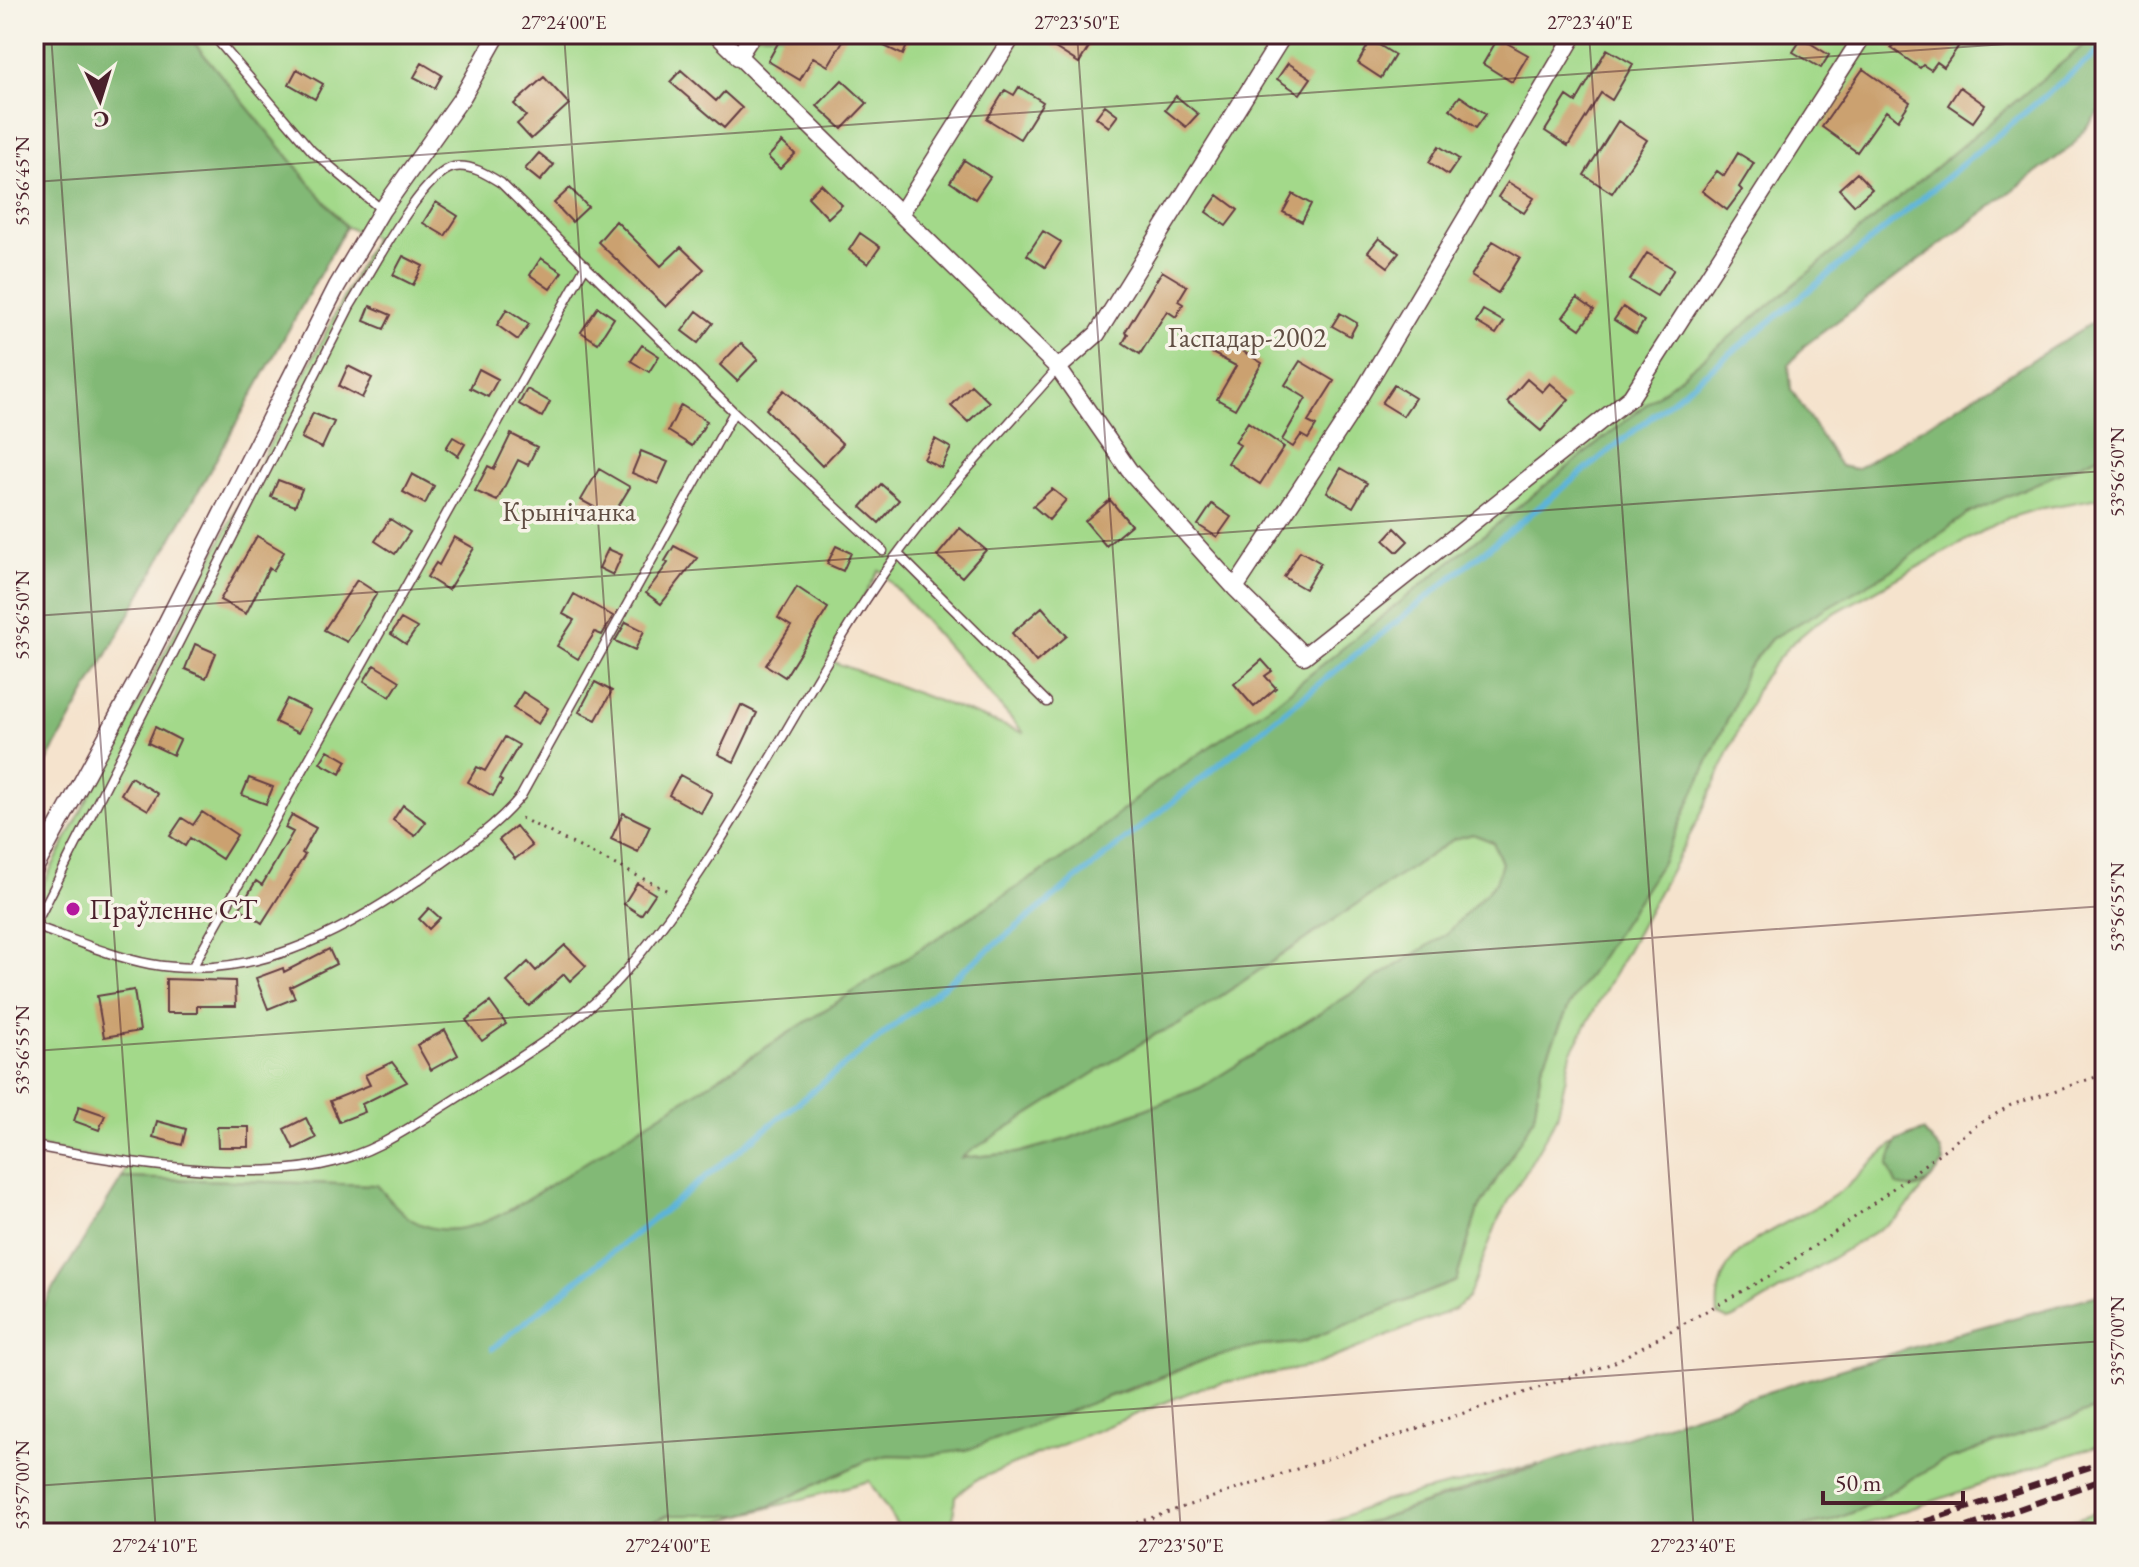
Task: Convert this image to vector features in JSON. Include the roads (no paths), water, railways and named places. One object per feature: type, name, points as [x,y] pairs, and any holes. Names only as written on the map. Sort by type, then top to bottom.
[{"type":"street","points":[[34,870],[140,675],[337,286],[382,210],[463,96],[498,34]]},
{"type":"street","points":[[716,34],[1058,368],[1129,470],[1235,588],[1304,656],[1631,397],[1864,34]]},
{"type":"street","points":[[738,57],[753,34]]},
{"type":"street","points":[[901,213],[1014,34]]},
{"type":"street","points":[[1058,368],[1097,334],[1284,34]]},
{"type":"street","points":[[1235,588],[1347,418],[1575,34]]},
{"type":"lane","points":[[212,34],[312,151],[382,210]]},
{"type":"lane","points":[[734,412],[521,796],[508,812],[393,897],[332,934],[254,962],[193,966],[153,964],[117,956],[34,926],[350,306],[410,207],[439,173],[455,167],[470,168],[501,183],[734,412],[883,551]]},
{"type":"lane","points":[[193,966],[586,265]]},
{"type":"lane","points":[[34,1146],[128,1163],[255,1170],[293,1169],[354,1156],[401,1134],[511,1063],[586,1009],[624,974],[683,898],[828,660],[898,554],[1058,368]]},
{"type":"lane","points":[[898,554],[1047,702]]},
{"type":"waterway","points":[[493,1348],[1864,246],[2105,46]]},
{"type":"railway","points":[[1891,1533],[2105,1462]]},
{"type":"railway","points":[[1950,1533],[2105,1479]]},
{"type":"place","name":"Праўленне СТ","points":[[73,909]]},
{"type":"park label","name":"Гаспадар-2002","points":[[1247,337]]},
{"type":"park label","name":"Крынічанка","points":[[569,511]]}]
